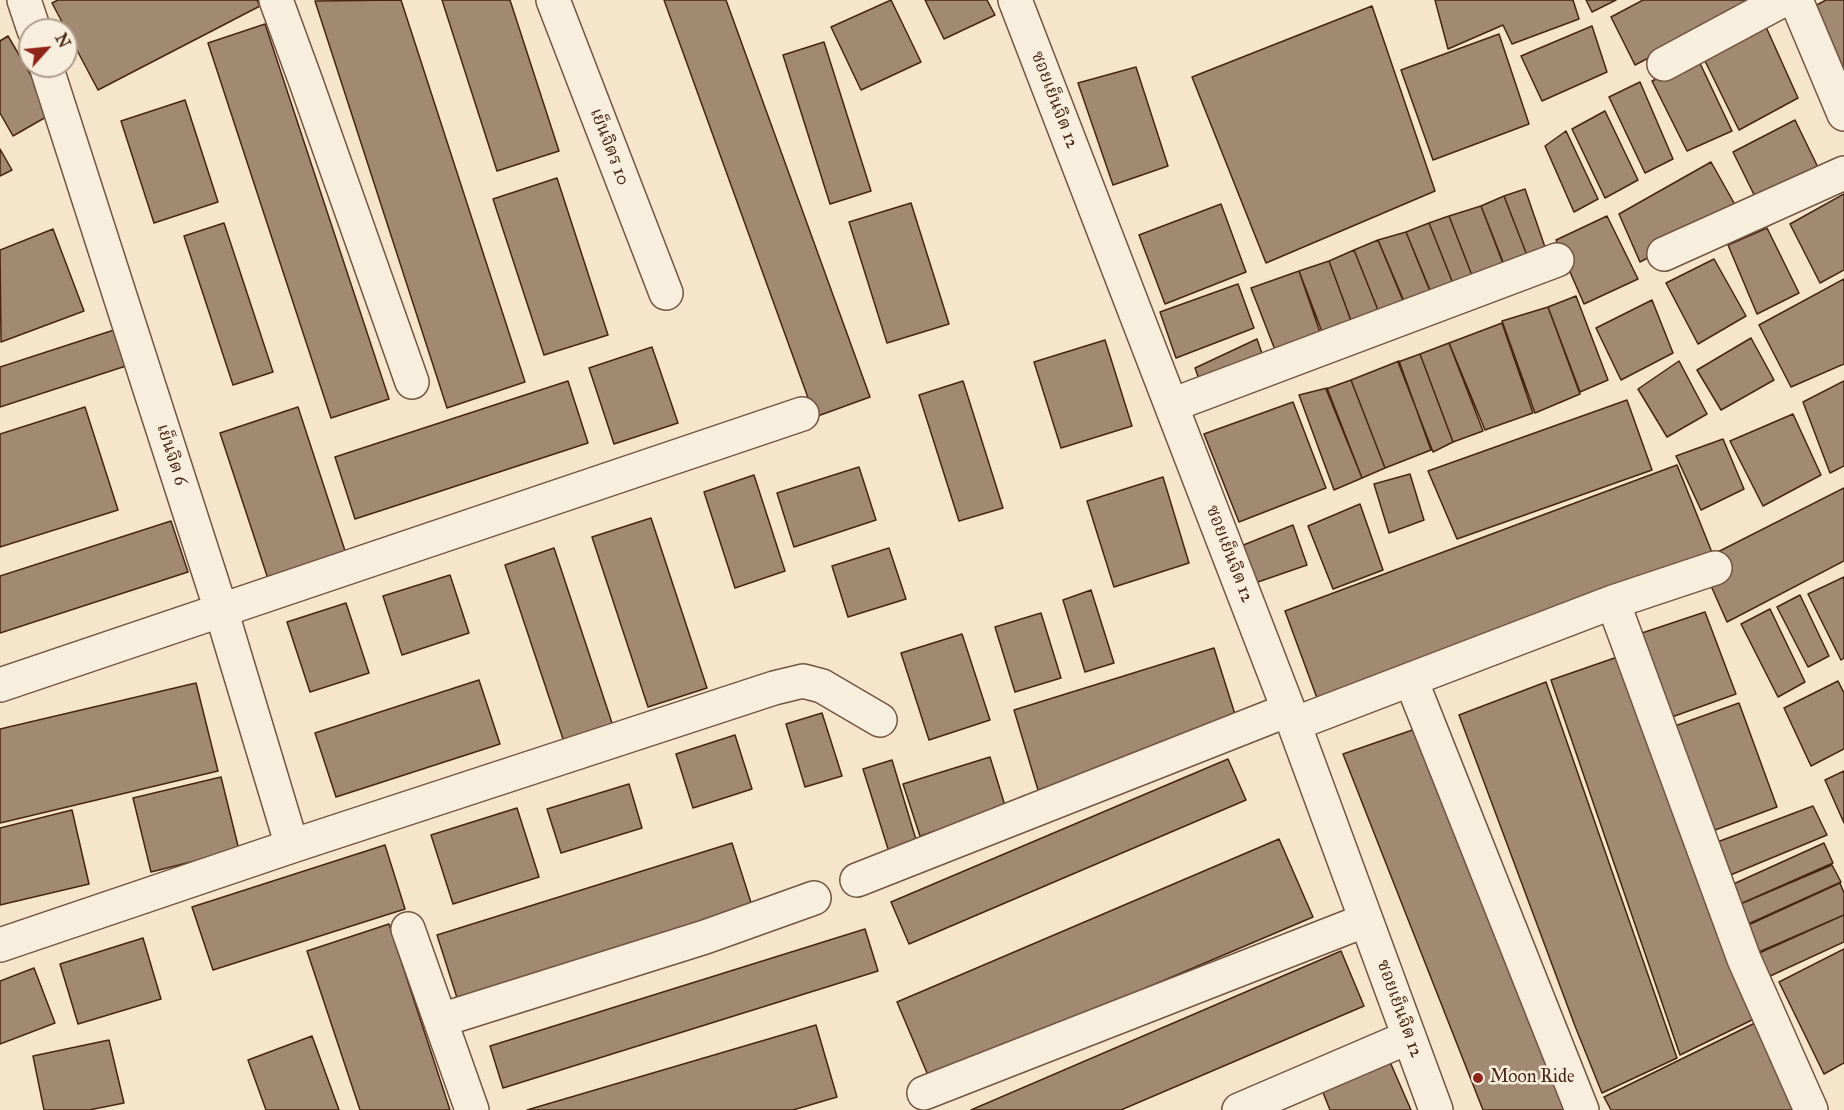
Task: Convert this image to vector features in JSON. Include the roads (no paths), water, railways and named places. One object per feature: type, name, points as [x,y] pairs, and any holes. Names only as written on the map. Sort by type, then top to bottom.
[{"type":"street","points":[[24,0],[30,18]]},
{"type":"street","points":[[276,0],[412,382]]},
{"type":"street","name":"เย็นจิตร 10","points":[[553,0],[666,293]]},
{"type":"street","name":"ซอยเย็นจิต 12","points":[[1015,0],[1291,717],[1436,1110]]},
{"type":"street","points":[[1664,64],[1783,0]]},
{"type":"street","points":[[1796,0],[1844,114]]},
{"type":"street","name":"เย็นจิต 6","points":[[50,78],[221,610],[292,846]]},
{"type":"street","points":[[1664,254],[1844,173]]},
{"type":"street","points":[[1172,405],[1557,260]]},
{"type":"street","points":[[0,685],[802,414]]},
{"type":"street","points":[[857,880],[1291,717],[1411,680],[1613,602],[1715,568]]},
{"type":"street","points":[[1613,602],[1744,959],[1811,1110]]},
{"type":"street","points":[[1411,680],[1582,1110]]},
{"type":"street","points":[[0,945],[292,846],[763,692],[803,681],[822,686],[880,720]]},
{"type":"street","points":[[441,1020],[694,940],[814,898]]},
{"type":"street","points":[[924,1093],[1366,920]]},
{"type":"street","points":[[408,929],[472,1110]]},
{"type":"street","points":[[1239,1110],[1409,1037]]},
{"type":"place","name":"Moon Ride","points":[[1478,1078]]}]
